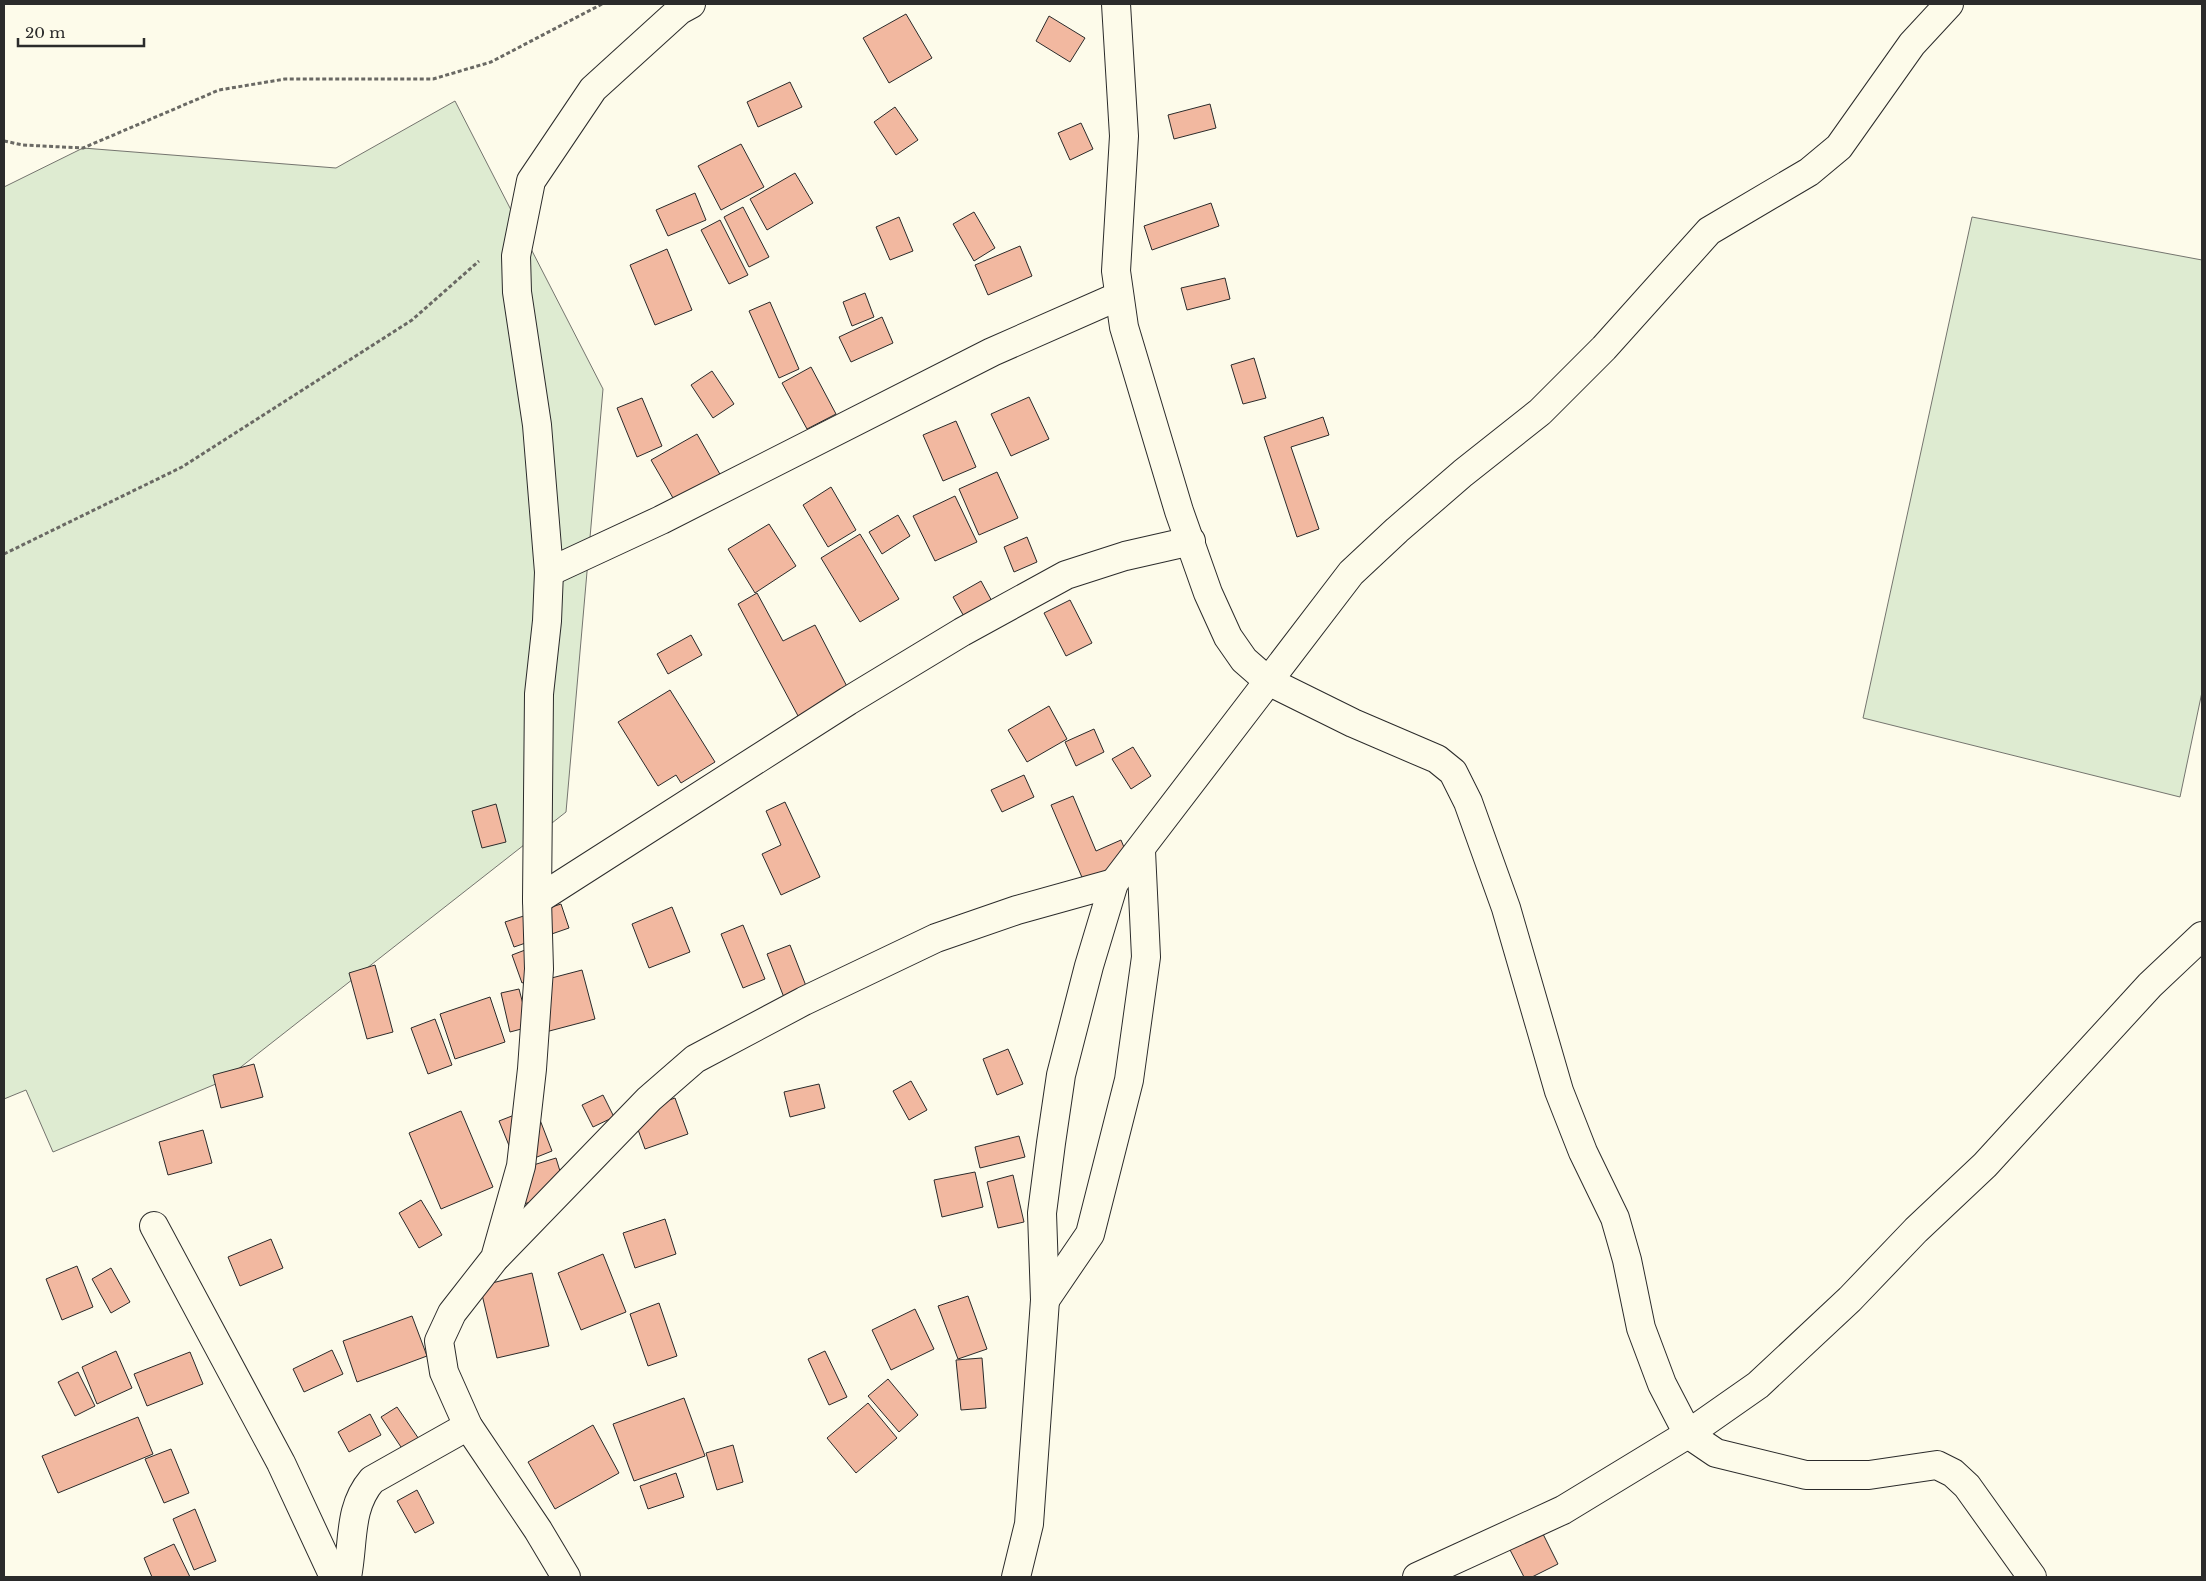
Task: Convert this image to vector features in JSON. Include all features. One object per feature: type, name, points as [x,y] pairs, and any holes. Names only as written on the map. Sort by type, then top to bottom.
[{"type":"street","points":[[495,1258],[520,1166],[540,969],[537,900],[539,694],[547,621],[549,572],[537,425],[516,256],[531,181],[593,89],[680,10],[691,4]]},
{"type":"street","points":[[1116,4],[1124,136],[1116,271],[1119,296],[1124,327],[1179,511],[1208,593],[1228,637],[1244,660],[1268,681],[1353,723],[1424,753],[1453,772],[1468,802],[1506,908],[1559,1091],[1583,1152],[1615,1218],[1628,1260],[1640,1328],[1662,1384],[1688,1434],[1716,1453],[1806,1475],[1869,1475],[1936,1465],[1946,1468],[1968,1486],[2032,1577]]},
{"type":"street","points":[[1016,1577],[1029,1524],[1044,1300],[1042,1213],[1061,1076],[1089,966],[1114,883],[1141,851],[1268,681],[1352,573],[1397,530],[1463,473],[1540,412],[1604,348],[1709,231],[1809,172],[1839,147],[1912,44],[1949,4]]},
{"type":"street","points":[[549,572],[661,520],[992,352],[1119,296]]},
{"type":"street","points":[[537,900],[806,727],[962,632],[1066,575],[1125,556],[1190,541]]},
{"type":"street","points":[[1044,1300],[1090,1234],[1129,1080],[1146,957],[1141,851]]},
{"type":"street","points":[[566,1577],[538,1530],[468,1426],[444,1372],[439,1341],[452,1313],[495,1258],[650,1099],[695,1059],[804,1002],[936,938],[1017,910],[1114,883]]},
{"type":"street","points":[[1417,1577],[1564,1510],[1688,1434],[1758,1385],[1850,1299],[1916,1230],[1985,1165],[2150,985],[2202,936]]},
{"type":"street","points":[[154,1226],[281,1464],[334,1577]]},
{"type":"street","points":[[347,1577],[356,1510],[362,1492],[372,1480],[468,1426]]},
{"type":"path","points":[[4,141],[23,145],[83,148],[219,90],[285,79],[433,79],[491,62],[602,4]]},
{"type":"path","points":[[4,554],[182,467],[412,320],[477,264],[482,256]]},
{"type":"green space","points":[[455,101],[603,389],[566,812],[223,1081],[53,1152],[26,1090],[4,1099],[4,187],[83,148],[336,168]]},
{"type":"green space","points":[[1972,217],[2202,260],[2202,692],[2180,797],[1863,718]]},
{"type":"building","points":[[906,14],[932,58],[889,83],[863,38]]},
{"type":"building","points":[[1049,16],[1085,38],[1070,62],[1036,41]]},
{"type":"building","points":[[790,82],[802,107],[758,127],[747,102]]},
{"type":"building","points":[[1210,104],[1216,128],[1174,139],[1168,115]]},
{"type":"building","points":[[895,107],[918,140],[896,155],[874,122]]},
{"type":"building","points":[[1081,123],[1093,149],[1070,160],[1058,133]]},
{"type":"building","points":[[741,144],[764,187],[721,210],[698,166]]},
{"type":"building","points":[[795,173],[813,203],[767,230],[750,199]]},
{"type":"building","points":[[695,193],[706,220],[668,236],[656,210]]},
{"type":"building","points":[[1211,203],[1219,226],[1152,250],[1144,226]]},
{"type":"building","points":[[743,207],[769,257],[749,267],[724,217]]},
{"type":"building","points":[[974,212],[995,248],[974,261],[953,224]]},
{"type":"building","points":[[899,217],[913,251],[890,260],[876,227]]},
{"type":"building","points":[[720,220],[748,275],[729,284],[701,230]]},
{"type":"building","points":[[1020,246],[1032,276],[988,295],[975,265]]},
{"type":"building","points":[[667,249],[692,310],[655,325],[630,265]]},
{"type":"building","points":[[1225,278],[1230,299],[1187,310],[1181,288]]},
{"type":"building","points":[[865,293],[874,317],[852,326],[843,302]]},
{"type":"building","points":[[770,302],[799,369],[779,378],[749,311]]},
{"type":"building","points":[[882,317],[893,343],[851,362],[839,337]]},
{"type":"building","points":[[1254,358],[1266,398],[1243,404],[1231,365]]},
{"type":"building","points":[[811,367],[836,414],[807,429],[782,383]]},
{"type":"building","points":[[712,371],[734,404],[713,418],[691,385]]},
{"type":"building","points":[[1029,397],[1049,439],[1011,456],[991,414]]},
{"type":"building","points":[[642,398],[662,446],[637,457],[617,408]]},
{"type":"building","points":[[1323,417],[1329,435],[1291,447],[1319,529],[1297,537],[1264,437]]},
{"type":"building","points":[[956,421],[976,467],[943,481],[923,435]]},
{"type":"building","points":[[697,434],[725,483],[680,510],[651,460]]},
{"type":"building","points":[[997,472],[1018,518],[979,535],[959,489]]},
{"type":"building","points":[[831,487],[856,530],[828,547],[803,505]]},
{"type":"building","points":[[955,496],[977,542],[935,561],[913,516]]},
{"type":"building","points":[[898,515],[910,536],[882,554],[869,532]]},
{"type":"building","points":[[769,524],[796,566],[755,593],[728,549]]},
{"type":"building","points":[[860,534],[899,599],[860,622],[821,558]]},
{"type":"building","points":[[1027,537],[1037,562],[1014,572],[1004,547]]},
{"type":"building","points":[[981,581],[994,605],[966,620],[953,597]]},
{"type":"building","points":[[757,593],[783,641],[815,625],[854,700],[804,727],[738,604]]},
{"type":"building","points":[[1070,600],[1092,643],[1066,656],[1044,613]]},
{"type":"building","points":[[691,635],[702,655],[668,674],[657,654]]},
{"type":"building","points":[[670,690],[715,762],[681,783],[676,775],[658,786],[618,722]]},
{"type":"building","points":[[1049,706],[1067,739],[1027,762],[1008,730]]},
{"type":"building","points":[[1094,729],[1104,752],[1076,766],[1065,742]]},
{"type":"building","points":[[1133,747],[1151,776],[1131,789],[1112,759]]},
{"type":"building","points":[[1024,775],[1034,797],[1002,812],[991,790]]},
{"type":"building","points":[[1073,796],[1096,851],[1121,840],[1130,862],[1084,882],[1051,805]]},
{"type":"building","points":[[785,802],[820,877],[781,895],[762,854],[781,845],[766,811]]},
{"type":"building","points":[[496,804],[506,842],[482,848],[472,811]]},
{"type":"building","points":[[561,904],[569,928],[514,947],[505,922]]},
{"type":"building","points":[[672,907],[690,952],[649,968],[632,924]]},
{"type":"building","points":[[743,925],[765,979],[743,988],[721,934]]},
{"type":"building","points":[[790,945],[808,991],[785,1000],[767,954]]},
{"type":"building","points":[[533,947],[544,974],[522,983],[512,955]]},
{"type":"building","points":[[375,965],[393,1032],[367,1039],[349,973]]},
{"type":"building","points":[[582,970],[595,1019],[538,1034],[525,985]]},
{"type":"building","points":[[519,989],[529,1027],[510,1032],[501,993]]},
{"type":"building","points":[[490,997],[505,1042],[455,1059],[440,1014]]},
{"type":"building","points":[[435,1019],[452,1065],[428,1074],[411,1028]]},
{"type":"building","points":[[1008,1049],[1023,1084],[997,1095],[983,1059]]},
{"type":"building","points":[[254,1064],[263,1097],[221,1108],[213,1075]]},
{"type":"building","points":[[911,1081],[927,1110],[909,1120],[893,1091]]},
{"type":"building","points":[[819,1084],[825,1108],[790,1117],[784,1092]]},
{"type":"building","points":[[603,1095],[614,1117],[593,1127],[582,1105]]},
{"type":"building","points":[[675,1098],[688,1134],[645,1149],[632,1113]]},
{"type":"building","points":[[535,1107],[552,1151],[517,1165],[499,1121]]},
{"type":"building","points":[[461,1111],[493,1187],[441,1209],[409,1133]]},
{"type":"building","points":[[203,1130],[212,1163],[168,1175],[159,1142]]},
{"type":"building","points":[[1019,1136],[1025,1157],[980,1168],[975,1147]]},
{"type":"building","points":[[556,1158],[566,1191],[524,1204],[514,1171]]},
{"type":"building","points":[[975,1172],[983,1207],[942,1217],[934,1180]]},
{"type":"building","points":[[1013,1175],[1024,1222],[998,1228],[987,1182]]},
{"type":"building","points":[[421,1200],[442,1235],[419,1248],[399,1213]]},
{"type":"building","points":[[665,1219],[676,1254],[635,1268],[623,1233]]},
{"type":"building","points":[[271,1239],[283,1268],[240,1286],[228,1257]]},
{"type":"building","points":[[603,1254],[626,1312],[581,1330],[558,1273]]},
{"type":"building","points":[[77,1266],[93,1307],[62,1320],[46,1279]]},
{"type":"building","points":[[111,1268],[130,1302],[111,1313],[92,1279]]},
{"type":"building","points":[[532,1273],[549,1346],[497,1358],[480,1286]]},
{"type":"building","points":[[968,1296],[987,1349],[958,1359],[938,1306]]},
{"type":"building","points":[[659,1303],[677,1356],[648,1366],[630,1314]]},
{"type":"building","points":[[915,1309],[934,1349],[891,1370],[872,1330]]},
{"type":"building","points":[[412,1316],[427,1356],[357,1382],[343,1341]]},
{"type":"building","points":[[332,1350],[343,1374],[304,1392],[293,1369]]},
{"type":"building","points":[[116,1351],[132,1388],[97,1404],[82,1367]]},
{"type":"building","points":[[825,1351],[847,1397],[829,1405],[808,1359]]},
{"type":"building","points":[[190,1352],[203,1384],[147,1406],[134,1374]]},
{"type":"building","points":[[982,1358],[986,1408],[961,1410],[956,1360]]},
{"type":"building","points":[[78,1372],[95,1406],[75,1416],[58,1382]]},
{"type":"building","points":[[888,1379],[918,1415],[899,1432],[868,1396]]},
{"type":"building","points":[[684,1398],[705,1456],[634,1481],[613,1424]]},
{"type":"building","points":[[868,1403],[897,1438],[856,1473],[827,1438]]},
{"type":"building","points":[[397,1407],[423,1445],[407,1456],[381,1417]]},
{"type":"building","points":[[370,1414],[381,1435],[349,1452],[338,1432]]},
{"type":"building","points":[[138,1417],[153,1454],[58,1493],[42,1456]]},
{"type":"building","points":[[593,1425],[619,1473],[555,1509],[528,1462]]},
{"type":"building","points":[[733,1445],[743,1482],[717,1490],[706,1453]]},
{"type":"building","points":[[171,1449],[189,1493],[164,1503],[145,1459]]},
{"type":"building","points":[[676,1473],[684,1497],[648,1509],[640,1486]]},
{"type":"building","points":[[417,1490],[434,1523],[415,1533],[397,1501]]},
{"type":"building","points":[[195,1509],[216,1561],[194,1570],[173,1519]]},
{"type":"building","points":[[1541,1530],[1558,1564],[1532,1577],[1524,1577],[1508,1546]]},
{"type":"building","points":[[174,1544],[190,1577],[152,1577],[144,1558]]}]
